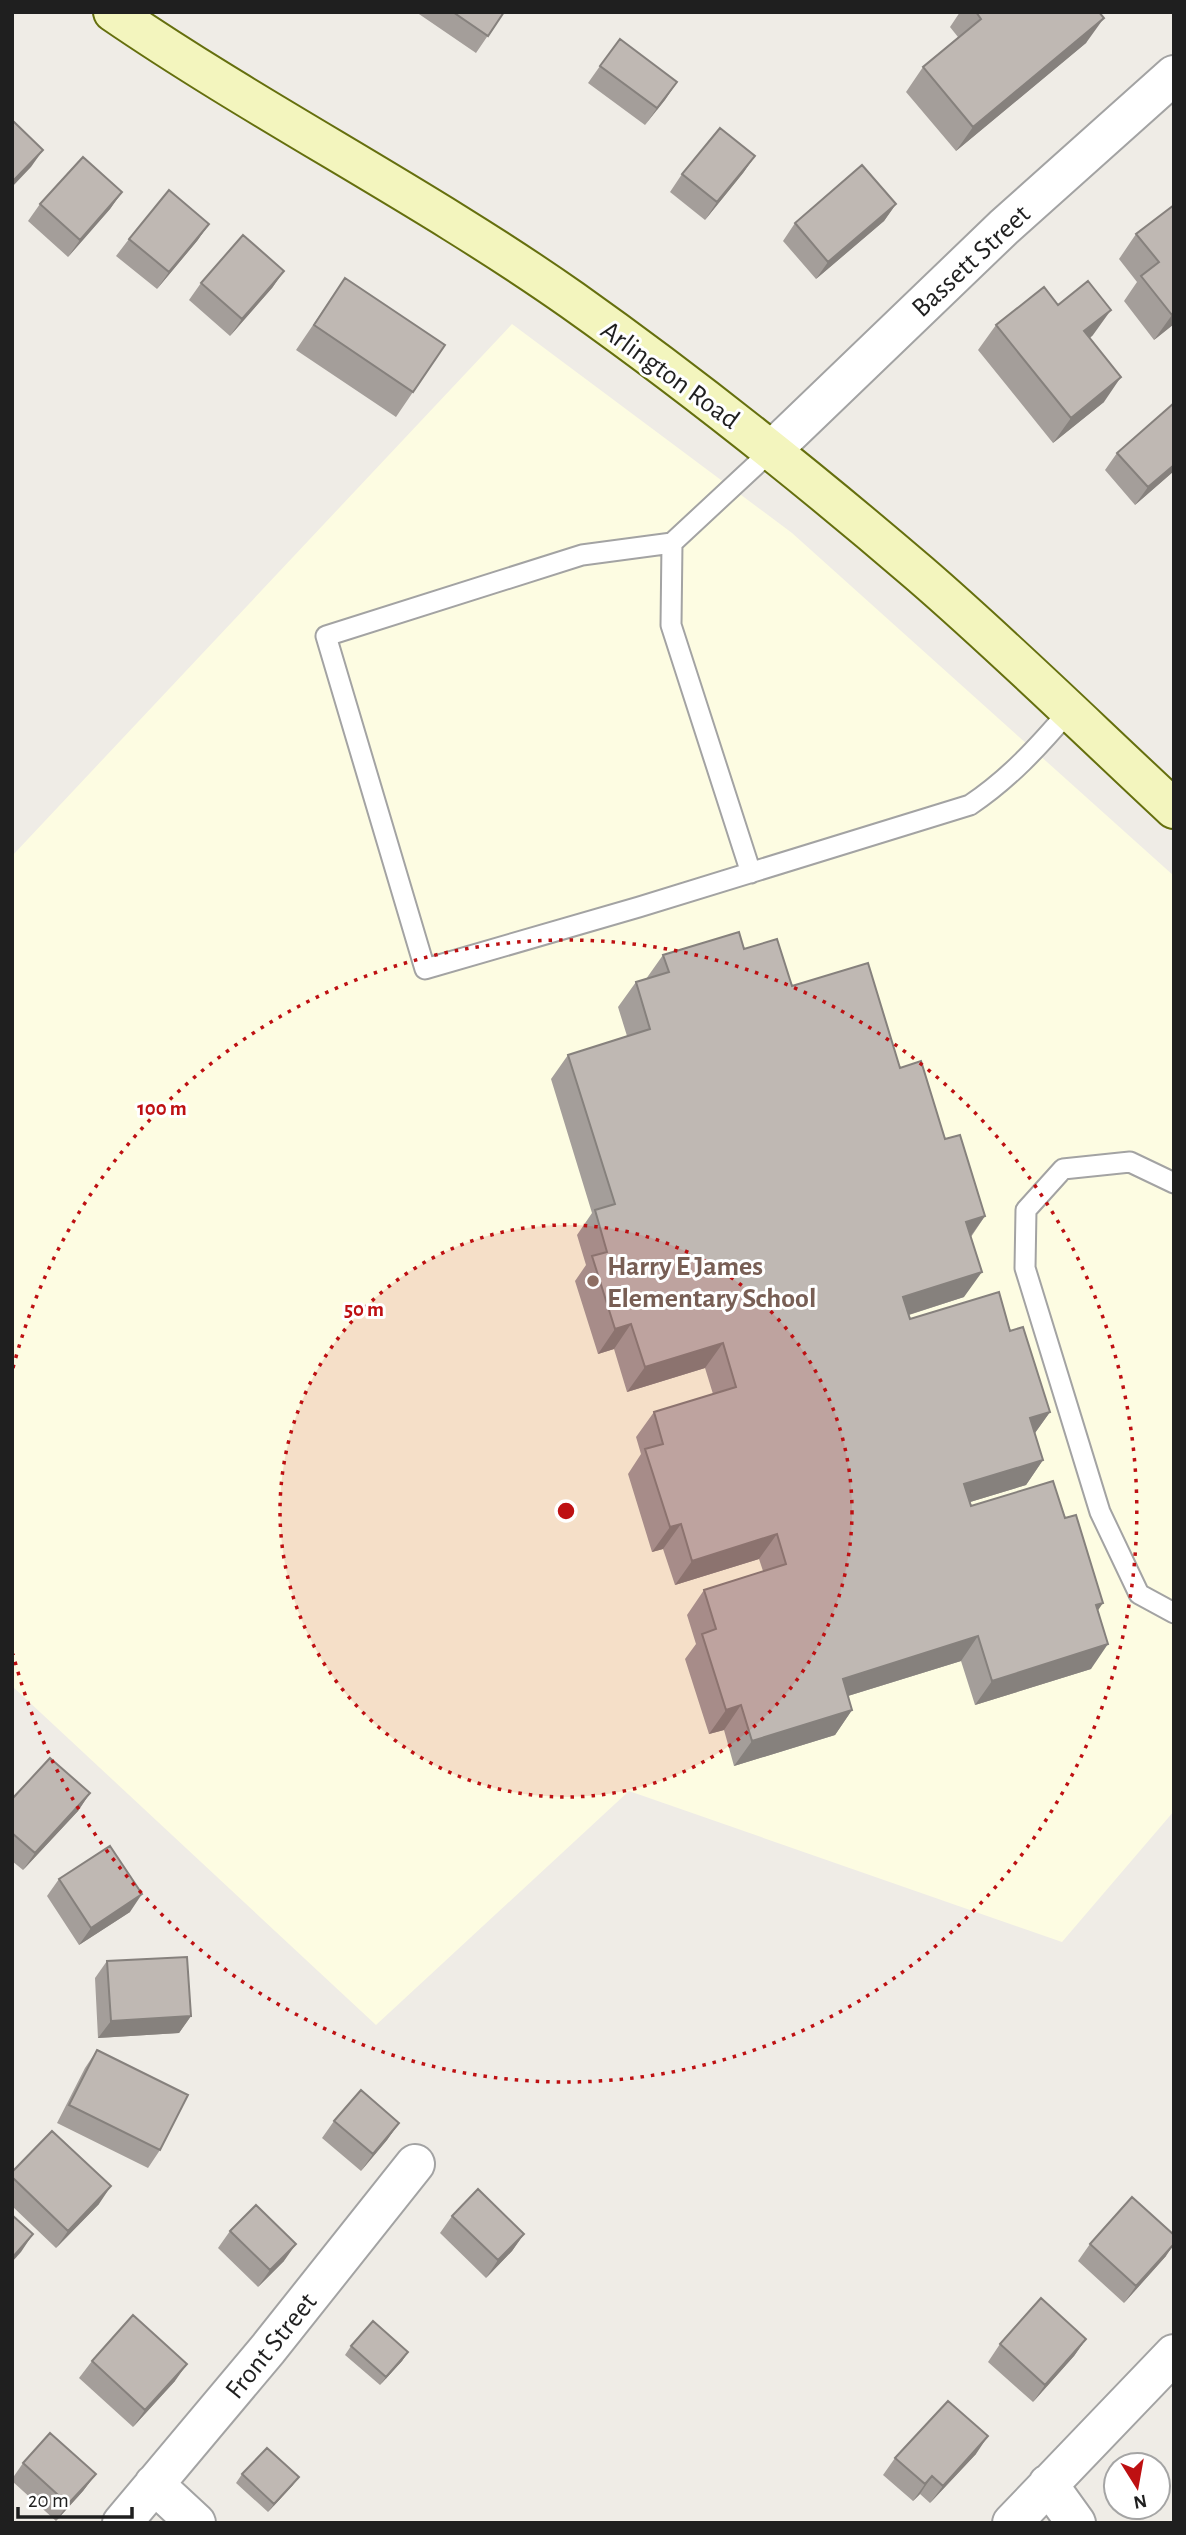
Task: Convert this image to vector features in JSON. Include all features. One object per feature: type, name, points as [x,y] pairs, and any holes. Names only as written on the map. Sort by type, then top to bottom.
[{"type":"main road","name":"Arlington Road","points":[[113,12],[188,64],[449,220],[559,292],[746,428],[921,575],[1174,809]]},
{"type":"street","name":"Bassett Street","points":[[772,450],[1003,227],[1174,75]]},
{"type":"street","name":"Front Street","points":[[122,2523],[268,2349],[415,2164]]},
{"type":"street","points":[[1012,2523],[1174,2354]]},
{"type":"street","points":[[154,2484],[196,2523]]},
{"type":"street","points":[[1048,2484],[1076,2523]]},
{"type":"lane","points":[[772,450],[672,543],[582,555],[326,636],[425,969],[970,806],[996,788],[1033,753],[1069,711]]},
{"type":"lane","points":[[672,543],[671,625],[751,873]]},
{"type":"lane","points":[[1174,1183],[1130,1162],[1063,1169],[1026,1210],[1025,1268],[1100,1512],[1139,1594],[1174,1613]]},
{"type":"shaded area","name":"Harry E James Elementary School","points":[[512,324],[792,533],[1174,876],[1174,1811],[1062,1942],[629,1791],[376,2025],[12,1686],[12,856]]},
{"type":"building","points":[[453,12],[504,12],[488,36]]},
{"type":"building","points":[[976,12],[1099,12],[1104,18],[973,127],[923,67],[981,19]]},
{"type":"building","points":[[620,39],[677,82],[657,108],[600,66]]},
{"type":"building","points":[[12,120],[43,150],[12,182]]},
{"type":"building","points":[[720,128],[755,156],[717,202],[682,174]]},
{"type":"building","points":[[83,157],[122,192],[80,240],[40,204]]},
{"type":"building","points":[[862,165],[896,204],[828,262],[795,223]]},
{"type":"building","points":[[169,190],[209,224],[169,272],[129,239]]},
{"type":"building","points":[[1174,205],[1172,315],[1141,276],[1159,262],[1136,234]]},
{"type":"building","points":[[243,235],[284,271],[242,319],[201,283]]},
{"type":"building","points":[[345,278],[445,345],[413,392],[314,325]]},
{"type":"building","points":[[1088,281],[1111,310],[1084,331],[1121,377],[1071,418],[996,325],[1044,287],[1058,305]]},
{"type":"building","points":[[1174,403],[1174,465],[1148,487],[1117,453]]},
{"type":"building","points":[[739,932],[744,949],[777,939],[792,986],[868,963],[900,1068],[921,1061],[945,1139],[960,1135],[985,1216],[966,1222],[982,1272],[903,1297],[910,1319],[999,1292],[1010,1331],[1023,1327],[1050,1412],[1030,1418],[1043,1460],[964,1484],[971,1506],[1053,1481],[1065,1518],[1076,1515],[1103,1603],[1096,1605],[1108,1644],[992,1681],[978,1636],[843,1679],[852,1710],[752,1741],[741,1705],[726,1710],[702,1634],[716,1629],[704,1590],[786,1564],[777,1534],[692,1561],[681,1524],[670,1527],[645,1449],[663,1444],[654,1412],[736,1387],[723,1343],[645,1367],[631,1324],[615,1329],[592,1256],[607,1252],[595,1210],[615,1204],[568,1055],[650,1029],[636,982],[669,972],[663,955]]},
{"type":"building","points":[[50,1758],[90,1793],[35,1853],[12,1833],[12,1799]]},
{"type":"building","points":[[110,1846],[142,1894],[91,1928],[59,1879]]},
{"type":"building","points":[[187,1957],[191,2016],[111,2021],[107,1961]]},
{"type":"building","points":[[97,2050],[188,2095],[160,2150],[69,2105]]},
{"type":"building","points":[[361,2090],[399,2123],[373,2154],[334,2121]]},
{"type":"building","points":[[52,2131],[111,2186],[68,2231],[12,2177],[12,2172]]},
{"type":"building","points":[[478,2189],[524,2234],[498,2260],[452,2216]]},
{"type":"building","points":[[1132,2197],[1174,2235],[1174,2244],[1136,2286],[1090,2244]]},
{"type":"building","points":[[256,2205],[296,2244],[270,2270],[230,2231]]},
{"type":"building","points":[[12,2215],[33,2234],[12,2258]]},
{"type":"building","points":[[1041,2298],[1086,2339],[1045,2385],[1000,2344]]},
{"type":"building","points":[[133,2315],[187,2364],[145,2410],[92,2361]]},
{"type":"building","points":[[373,2321],[408,2352],[386,2377],[351,2346]]},
{"type":"building","points":[[948,2401],[988,2436],[943,2486],[932,2476],[925,2484],[895,2458]]},
{"type":"building","points":[[50,2433],[96,2474],[68,2504],[23,2463]]},
{"type":"building","points":[[267,2448],[299,2477],[274,2504],[242,2474]]},
{"type":"place","name":"Harry E James Elementary School","points":[[593,1281]]}]
